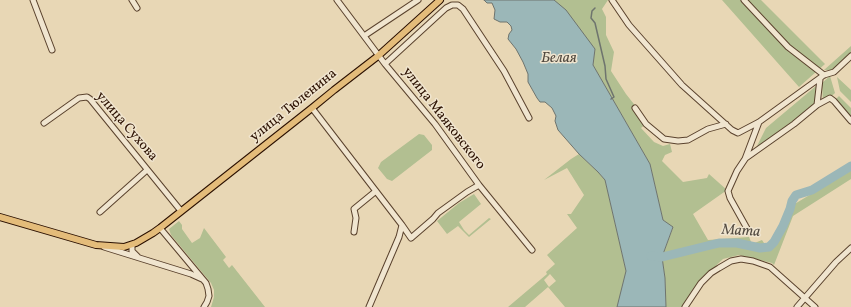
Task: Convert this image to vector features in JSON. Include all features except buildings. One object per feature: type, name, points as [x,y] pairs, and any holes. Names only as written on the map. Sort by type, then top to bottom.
[{"type":"main road","name":"улица Тюленина","points":[[0,217],[96,244],[116,247],[132,245],[153,234],[378,56],[440,0]]},
{"type":"street","points":[[33,0],[52,50]]},
{"type":"street","points":[[132,0],[137,8]]},
{"type":"street","name":"улица Маяковского","points":[[337,0],[378,56],[435,124],[478,185],[532,250]]},
{"type":"street","points":[[364,36],[418,0]]},
{"type":"street","points":[[612,0],[629,25],[682,85],[732,130],[738,133],[759,122],[822,77],[834,72],[851,56]]},
{"type":"street","points":[[744,0],[788,46],[822,77]]},
{"type":"street","points":[[385,64],[446,8],[452,5],[458,5],[463,9],[504,71],[529,118]]},
{"type":"street","points":[[817,105],[822,77]]},
{"type":"street","name":"улица Сухова","points":[[44,123],[79,98],[86,97],[90,99],[181,211]]},
{"type":"street","points":[[745,158],[794,124],[817,105],[830,98],[851,121]]},
{"type":"street","points":[[312,108],[411,238],[438,213],[478,185]]},
{"type":"street","points":[[635,108],[646,124],[664,139],[678,141],[688,140],[708,129],[726,124]]},
{"type":"street","points":[[749,232],[730,198],[728,191],[745,158],[759,122]]},
{"type":"street","points":[[100,212],[148,170]]},
{"type":"street","points":[[354,232],[356,218],[354,208],[376,191]]},
{"type":"street","points":[[369,307],[399,237],[402,225]]},
{"type":"street","points":[[160,228],[206,285],[208,291],[207,302],[204,307]]},
{"type":"street","name":"улица Тюленина","points":[[96,244],[191,274],[202,279]]},
{"type":"street","points":[[132,245],[132,251],[141,259]]},
{"type":"street","points":[[797,307],[836,262],[851,248]]},
{"type":"street","points":[[685,307],[711,273],[731,261],[741,259],[753,261],[770,267],[815,307]]},
{"type":"green space","points":[[554,0],[608,0],[602,9],[606,17],[606,35],[614,52],[611,71],[626,94],[648,122],[641,128],[654,142],[663,146],[670,144],[672,152],[665,155],[662,161],[683,182],[707,178],[709,174],[727,190],[693,214],[708,240],[749,237],[752,244],[762,240],[766,246],[772,242],[788,208],[851,170],[851,179],[793,216],[774,265],[772,263],[739,255],[723,259],[700,281],[685,307],[666,307],[665,278],[662,257],[673,228],[663,220],[650,164],[593,65],[595,49]]},
{"type":"green space","points":[[722,0],[761,0],[825,64],[799,87]]},
{"type":"green space","points":[[851,46],[851,53],[832,70],[824,70]]},
{"type":"green space","points":[[830,76],[835,93],[823,104],[822,83]]},
{"type":"green space","points":[[837,77],[851,90],[851,102],[840,91]]},
{"type":"green space","points":[[816,86],[817,108],[753,154],[766,128]]},
{"type":"green space","points":[[839,96],[851,108],[851,121],[834,101]]},
{"type":"green space","points":[[419,134],[424,135],[432,145],[432,150],[392,181],[387,179],[378,168],[381,162]]},
{"type":"green space","points":[[579,154],[605,180],[626,271],[617,307],[565,307],[548,287],[525,307],[508,307],[547,274],[546,272],[555,264],[547,255],[577,228],[567,214],[571,214],[584,195],[567,168],[544,180]],"holes":[[[550,274],[556,281],[549,287],[544,280]]]},
{"type":"green space","points":[[474,194],[481,204],[459,222],[464,230],[469,235],[489,218],[491,219],[469,237],[458,226],[447,234],[437,221],[459,203]]},
{"type":"green space","points":[[179,221],[182,225],[182,229],[192,243],[200,238],[204,228],[226,257],[223,260],[229,268],[232,265],[265,307],[211,307],[214,297],[214,290],[211,283],[171,235],[169,229]]},
{"type":"water","name":"Белая","points":[[484,0],[554,0],[566,10],[595,49],[593,65],[650,164],[663,220],[673,227],[662,257],[665,278],[666,307],[617,307],[626,271],[605,180],[558,130],[555,121],[556,116],[552,108],[545,102],[540,102],[537,98],[528,82],[528,74],[523,62],[516,49],[508,39],[512,30],[511,26],[507,22],[500,22],[494,19],[495,10],[492,3],[487,3]]},
{"type":"waterway","points":[[595,8],[592,11],[591,18],[595,23],[605,66],[606,79],[614,97],[611,99]]},
{"type":"waterway","name":"Мата","points":[[651,256],[662,257],[719,243],[737,243],[760,248],[769,247],[774,242],[783,226],[792,201],[796,195],[812,190],[851,166]]}]
